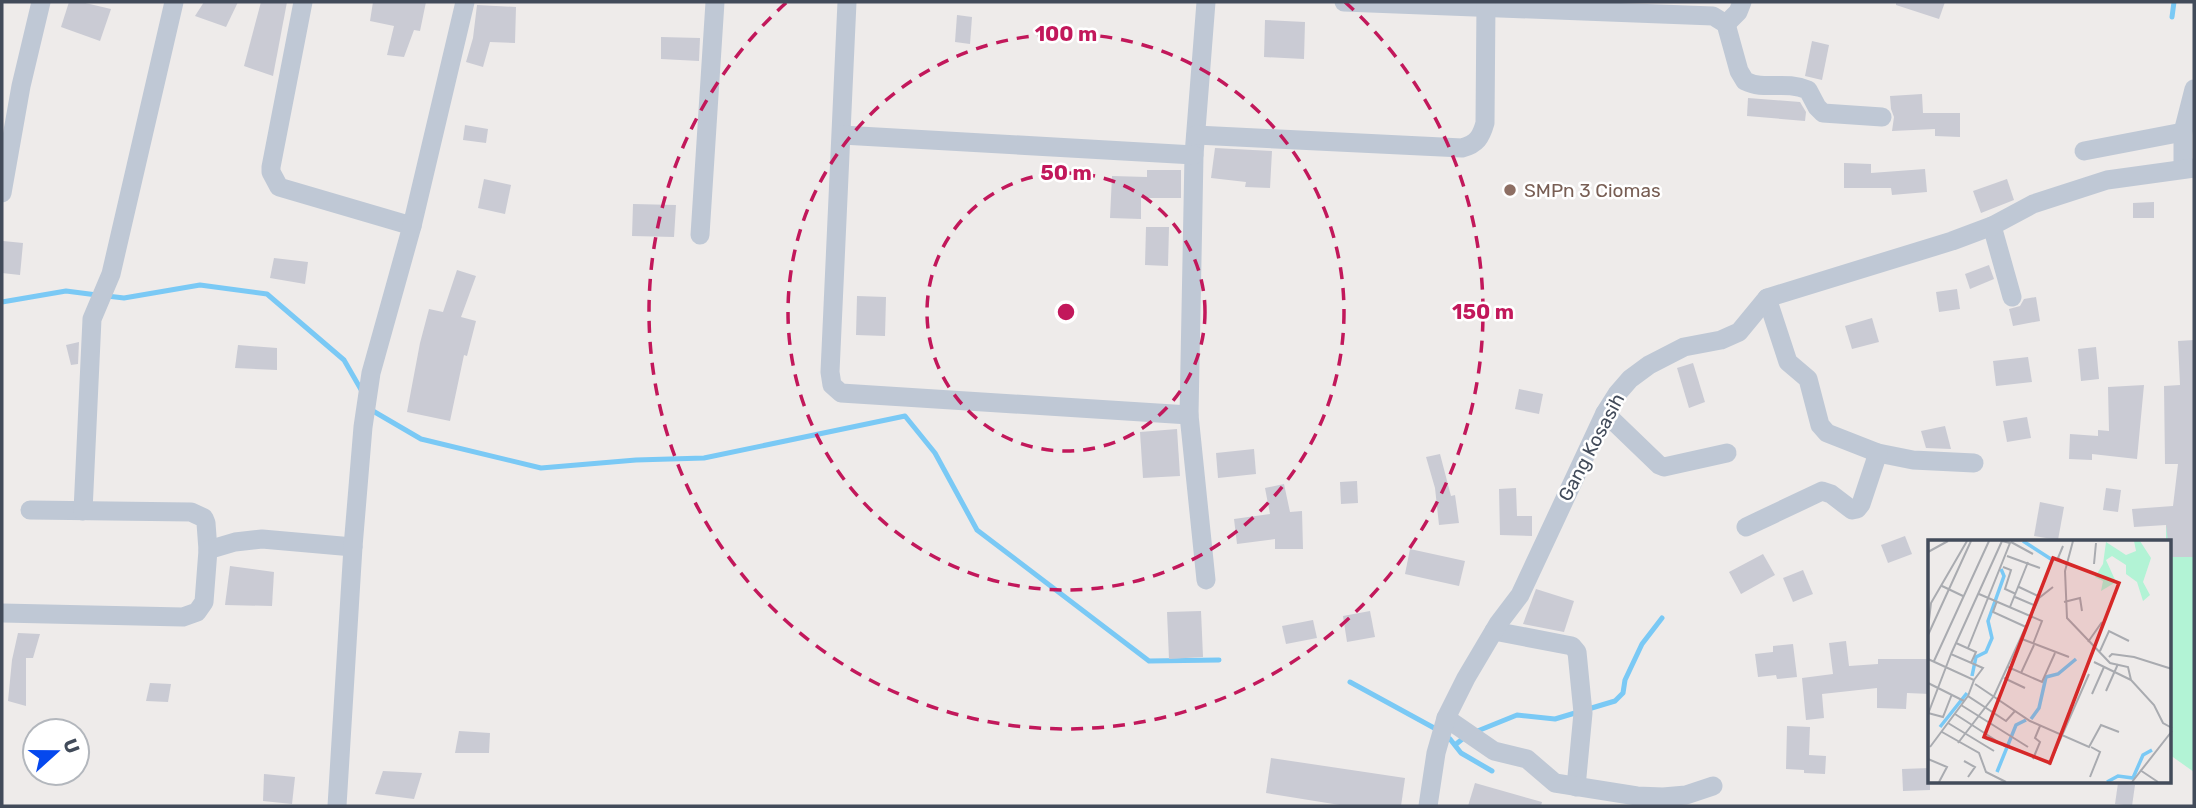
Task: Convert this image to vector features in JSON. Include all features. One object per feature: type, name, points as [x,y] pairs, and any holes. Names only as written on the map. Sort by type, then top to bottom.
[{"type":"street","points":[[2,193],[21,86],[41,2]]},
{"type":"street","points":[[83,512],[92,319],[111,274],[174,2]]},
{"type":"street","points":[[303,2],[271,167],[275,182],[279,187],[412,226]]},
{"type":"street","points":[[337,806],[352,547],[371,373],[412,226],[465,2]]},
{"type":"street","points":[[700,234],[715,2]]},
{"type":"street","points":[[847,2],[830,372],[832,385],[841,393],[1189,415]]},
{"type":"street","points":[[1206,2],[1194,155],[1189,415],[1206,580]]},
{"type":"street","points":[[1344,2],[1614,6],[1713,16],[1726,24],[1739,71],[1745,81],[1758,86],[1794,84],[1808,90],[1816,107],[1824,113],[1882,117]]},
{"type":"street","points":[[1726,24],[1738,12],[1742,2]]},
{"type":"street","points":[[1196,135],[1462,148],[1468,146],[1478,140],[1485,123],[1486,5]]},
{"type":"street","points":[[1974,463],[1913,460],[1878,453],[1827,433],[1820,425],[1808,379],[1788,362],[1767,298],[1992,226],[2033,204],[2107,180],[2189,168],[2183,132],[2194,89]]},
{"type":"street","points":[[2084,151],[2183,132]]},
{"type":"street","points":[[842,135],[1194,155]]},
{"type":"street","points":[[1992,226],[2012,297]]},
{"type":"street","name":"Gang Kosasih","points":[[1428,806],[1436,753],[1466,678],[1526,583],[1605,413],[1617,394],[1630,379],[1649,365],[1684,347],[1721,340],[1739,332],[1767,298]]},
{"type":"street","points":[[1605,413],[1664,467],[1727,453]]},
{"type":"street","points":[[1746,527],[1822,491],[1832,494],[1852,510],[1857,509],[1878,453]]},
{"type":"street","points":[[2,613],[183,617],[201,608],[204,602],[208,550],[204,517],[198,514],[30,510]]},
{"type":"street","points":[[208,550],[235,542],[262,539],[352,547]]},
{"type":"street","points":[[1494,631],[1572,646],[1577,652],[1583,713],[1576,787]]},
{"type":"street","points":[[1449,721],[1494,751],[1527,760],[1555,783],[1637,796],[1663,797],[1686,795],[1713,786]]},
{"type":"green space","points":[[2194,521],[2194,772],[2172,756],[2172,540],[2166,540],[2166,523]]},
{"type":"building","points":[[69,2],[111,9],[100,41],[61,27]]},
{"type":"building","points":[[204,2],[238,2],[226,27],[195,16]]},
{"type":"building","points":[[261,2],[287,2],[273,76],[244,66]]},
{"type":"building","points":[[373,2],[426,2],[420,31],[414,30],[404,57],[387,55],[394,26],[370,21]]},
{"type":"building","points":[[1896,2],[1945,2],[1939,19],[1896,5]]},
{"type":"building","points":[[477,5],[516,7],[515,43],[490,42],[483,67],[466,62],[473,38]]},
{"type":"building","points":[[957,15],[972,17],[970,44],[955,42]]},
{"type":"building","points":[[1265,20],[1305,22],[1304,59],[1264,57]]},
{"type":"building","points":[[661,37],[700,38],[699,61],[661,59]]},
{"type":"building","points":[[1812,41],[1829,45],[1822,80],[1805,76]]},
{"type":"building","points":[[1922,94],[1923,113],[1960,113],[1960,137],[1935,136],[1935,129],[1892,131],[1894,117],[1890,96]]},
{"type":"building","points":[[1748,98],[1800,102],[1806,112],[1805,121],[1747,116]]},
{"type":"building","points":[[465,125],[488,129],[486,143],[463,140]]},
{"type":"building","points":[[1215,148],[1272,151],[1270,188],[1245,187],[1246,182],[1211,178]]},
{"type":"building","points":[[1844,163],[1871,164],[1871,173],[1925,169],[1927,192],[1892,195],[1891,188],[1844,188]]},
{"type":"building","points":[[1147,170],[1181,170],[1181,198],[1141,198],[1141,219],[1110,218],[1112,176],[1147,177]]},
{"type":"building","points":[[484,179],[511,185],[505,214],[478,208]]},
{"type":"building","points":[[2007,179],[2014,200],[1981,213],[1973,191]]},
{"type":"building","points":[[2154,202],[2154,218],[2133,218],[2133,203]]},
{"type":"building","points":[[633,204],[676,205],[674,237],[632,236]]},
{"type":"building","points":[[1146,227],[1169,227],[1168,266],[1145,265]]},
{"type":"building","points":[[3,241],[23,243],[20,275],[2,273]]},
{"type":"building","points":[[274,258],[308,262],[305,284],[270,278]]},
{"type":"building","points":[[1989,265],[1994,279],[1970,289],[1965,274]]},
{"type":"building","points":[[457,270],[476,276],[461,317],[476,321],[467,356],[464,355],[450,421],[407,412],[429,309],[443,312]]},
{"type":"building","points":[[1957,289],[1960,309],[1939,312],[1936,292]]},
{"type":"building","points":[[857,296],[886,297],[885,336],[856,335]]},
{"type":"building","points":[[2036,297],[2040,321],[2013,326],[2009,309],[2020,306],[2024,299]]},
{"type":"building","points":[[1872,318],[1879,342],[1852,349],[1845,326]]},
{"type":"building","points":[[2194,340],[2194,557],[2172,557],[2172,540],[2168,540],[2166,525],[2134,527],[2132,509],[2173,506],[2178,464],[2165,464],[2164,386],[2180,385],[2178,341]]},
{"type":"building","points":[[79,342],[78,364],[71,365],[66,345]]},
{"type":"building","points":[[238,345],[277,348],[277,370],[235,368]]},
{"type":"building","points":[[2096,347],[2099,379],[2081,381],[2078,349]]},
{"type":"building","points":[[2028,357],[2032,382],[1996,386],[1993,361]]},
{"type":"building","points":[[1693,363],[1705,402],[1689,408],[1677,368]]},
{"type":"building","points":[[2144,385],[2137,459],[2092,454],[2092,460],[2069,459],[2070,434],[2098,436],[2098,430],[2109,431],[2108,387]]},
{"type":"building","points":[[1519,389],[1543,394],[1539,414],[1515,409]]},
{"type":"building","points":[[2027,417],[2031,438],[2007,442],[2003,421]]},
{"type":"building","points":[[1945,426],[1951,449],[1926,448],[1921,431]]},
{"type":"building","points":[[1177,429],[1180,476],[1143,478],[1140,432]]},
{"type":"building","points":[[1254,449],[1256,474],[1218,478],[1216,453]]},
{"type":"building","points":[[1440,454],[1451,496],[1455,495],[1459,523],[1439,525],[1435,488],[1426,457]]},
{"type":"building","points":[[1357,481],[1358,503],[1341,504],[1340,482]]},
{"type":"building","points":[[1284,484],[1290,512],[1302,511],[1303,549],[1275,549],[1275,539],[1237,544],[1234,519],[1270,514],[1265,488]]},
{"type":"building","points":[[1516,488],[1517,516],[1532,516],[1532,536],[1500,535],[1499,489]]},
{"type":"building","points":[[2106,488],[2121,490],[2118,512],[2103,510]]},
{"type":"building","points":[[2040,502],[2064,507],[2058,540],[2034,536]]},
{"type":"building","points":[[1905,536],[1912,554],[1888,563],[1881,545]]},
{"type":"building","points":[[1410,549],[1465,561],[1459,586],[1405,574]]},
{"type":"building","points":[[1763,554],[1775,575],[1741,594],[1729,572]]},
{"type":"building","points":[[230,566],[274,572],[272,606],[225,605]]},
{"type":"building","points":[[1803,570],[1813,594],[1793,602],[1783,578]]},
{"type":"building","points":[[1536,589],[1574,601],[1564,632],[1523,624]]},
{"type":"building","points":[[1201,611],[1203,657],[1169,659],[1167,612]]},
{"type":"building","points":[[1370,611],[1375,637],[1347,642],[1343,616]]},
{"type":"building","points":[[1313,620],[1317,638],[1286,644],[1282,626]]},
{"type":"building","points":[[18,633],[40,634],[33,658],[26,658],[26,706],[8,701]]},
{"type":"building","points":[[1846,641],[1849,666],[1878,664],[1878,659],[1928,659],[1928,694],[1907,693],[1906,709],[1877,708],[1877,688],[1822,694],[1824,718],[1806,720],[1802,678],[1833,674],[1829,643]]},
{"type":"building","points":[[1793,644],[1797,677],[1758,677],[1755,654],[1773,652],[1773,646]]},
{"type":"building","points":[[150,683],[171,684],[168,702],[146,701]]},
{"type":"building","points":[[1787,726],[1810,727],[1809,755],[1826,756],[1825,774],[1786,769]]},
{"type":"building","points":[[459,731],[490,733],[489,753],[455,753]]},
{"type":"building","points":[[1271,758],[1405,778],[1401,806],[1346,806],[1266,793]]},
{"type":"building","points":[[1928,768],[1930,790],[1903,791],[1902,769]]},
{"type":"building","points":[[383,771],[422,773],[414,799],[375,794]]},
{"type":"building","points":[[264,774],[295,777],[292,804],[263,801]]},
{"type":"building","points":[[1475,783],[1542,802],[1541,806],[1468,806]]},
{"type":"building","points":[[2118,784],[2135,785],[2132,806],[2115,804]]},
{"type":"waterway","points":[[2172,17],[2174,2]]},
{"type":"waterway","points":[[107,296],[124,298],[200,285],[267,294],[344,360],[363,393]]},
{"type":"waterway","points":[[2,302],[66,291],[97,295]]},
{"type":"waterway","points":[[371,408],[421,439],[541,468],[636,460],[704,458],[905,416],[935,453],[977,530],[1149,661],[1219,660]]},
{"type":"waterway","points":[[1475,732],[1517,715],[1555,719],[1615,701],[1623,693],[1625,680],[1642,644],[1662,618]]},
{"type":"waterway","points":[[1350,682],[1436,729]]},
{"type":"waterway","points":[[1455,745],[1466,736]]},
{"type":"waterway","points":[[1450,739],[1461,753],[1492,771]]},
{"type":"place","name":"SMPn 3 Ciomas","points":[[1510,190]]}]
